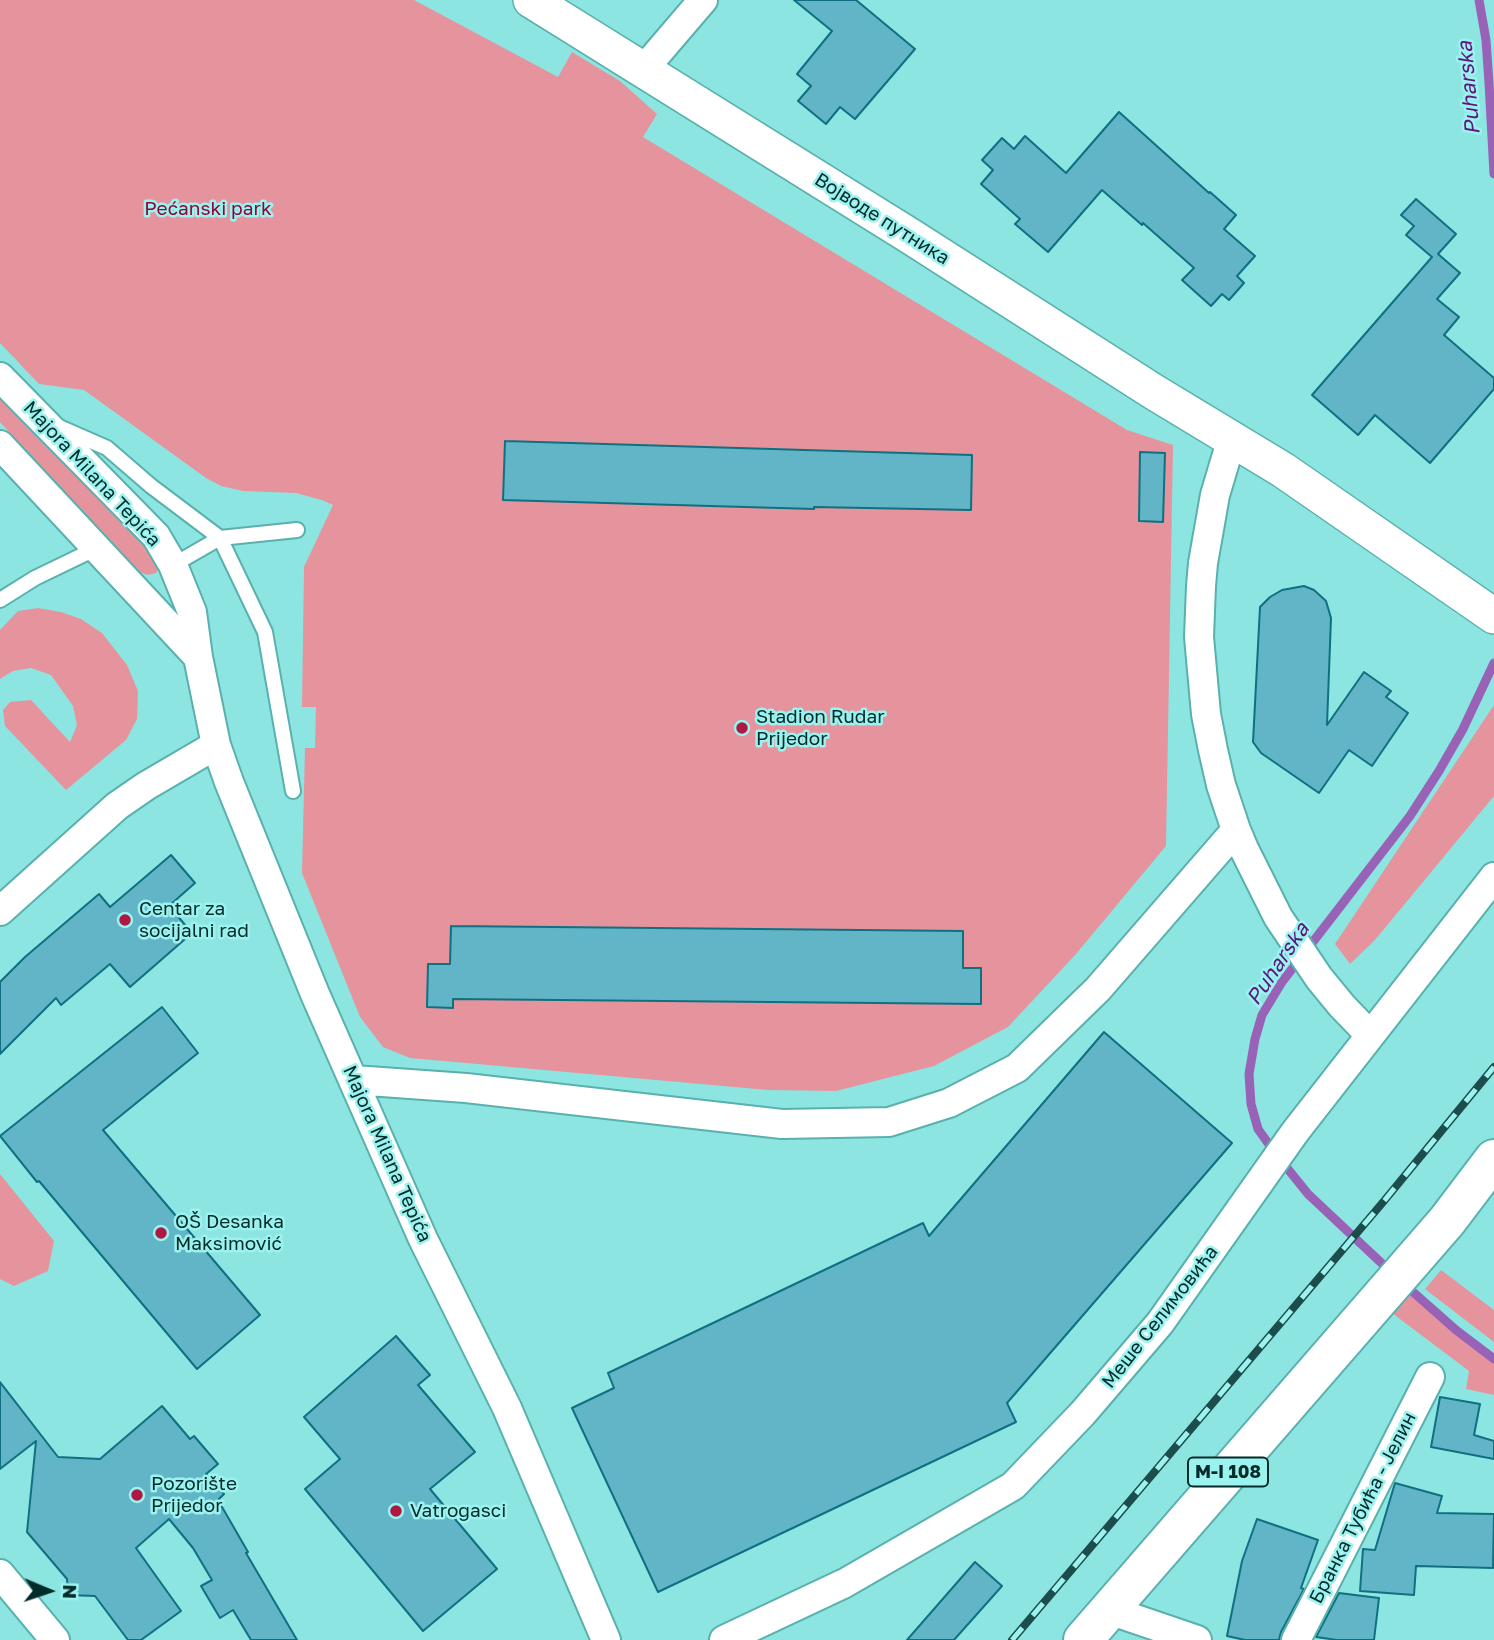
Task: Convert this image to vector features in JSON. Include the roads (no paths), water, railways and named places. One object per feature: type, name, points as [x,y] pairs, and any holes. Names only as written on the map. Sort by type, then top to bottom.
[{"type":"main road","name":"M-I 108","points":[[1083,1640],[1436,1234],[1494,1158]]},
{"type":"main road","name":"M-I 108","points":[[1436,1234],[1494,1185]]},
{"type":"street","points":[[644,69],[704,0]]},
{"type":"street","name":"Војводе путника","points":[[542,3],[1154,392],[1283,470],[1494,616]]},
{"type":"street","name":"Majora Milana Tepića","points":[[0,377],[156,536],[173,565],[192,612],[216,745],[229,782],[310,982],[423,1239],[507,1408],[606,1640]]},
{"type":"street","points":[[1232,438],[1215,495],[1203,562],[1199,637],[1206,713],[1221,785],[1244,849],[1278,917],[1319,978],[1370,1035]]},
{"type":"street","points":[[0,445],[198,657]]},
{"type":"street","points":[[0,911],[117,806],[216,745]]},
{"type":"street","points":[[354,1080],[466,1088],[782,1124],[889,1122],[949,1103],[1017,1068],[1098,989],[1236,830]]},
{"type":"street","name":"Меше Селимовића","points":[[724,1640],[845,1583],[1013,1486],[1083,1413],[1160,1323],[1295,1132],[1494,877]]},
{"type":"street","name":"Бранка Тубића - Јелин","points":[[1296,1640],[1430,1377]]},
{"type":"street","points":[[0,1574],[55,1640]]},
{"type":"street","points":[[1109,1610],[1197,1640]]},
{"type":"lane","points":[[41,420],[107,448],[151,486],[220,538],[265,632],[293,791]]},
{"type":"lane","points":[[173,565],[220,538],[297,530]]},
{"type":"lane","points":[[0,600],[35,578],[97,548]]},
{"type":"waterway","name":"Puharska","points":[[1479,0],[1486,40],[1494,174]]},
{"type":"waterway","name":"Puharska","points":[[1391,1272],[1308,1194],[1275,1153],[1258,1129],[1251,1104],[1249,1074],[1262,1015],[1282,982],[1410,816],[1463,729],[1494,663]]},
{"type":"waterway","name":"Puharska","points":[[1404,1284],[1494,1359]]},
{"type":"railway","points":[[1012,1640],[1494,1067]]},
{"type":"place","name":"Stadion Rudar Prijedor","points":[[742,728]]},
{"type":"place","name":"Centar za socijalni rad","points":[[125,920]]},
{"type":"place","name":"OŠ Desanka Maksimović","points":[[161,1233]]},
{"type":"place","name":"Pozorište Prijedor","points":[[137,1495]]},
{"type":"place","name":"Vatrogasci","points":[[396,1511]]},
{"type":"park label","name":"Pećanski park","points":[[208,209]]}]
